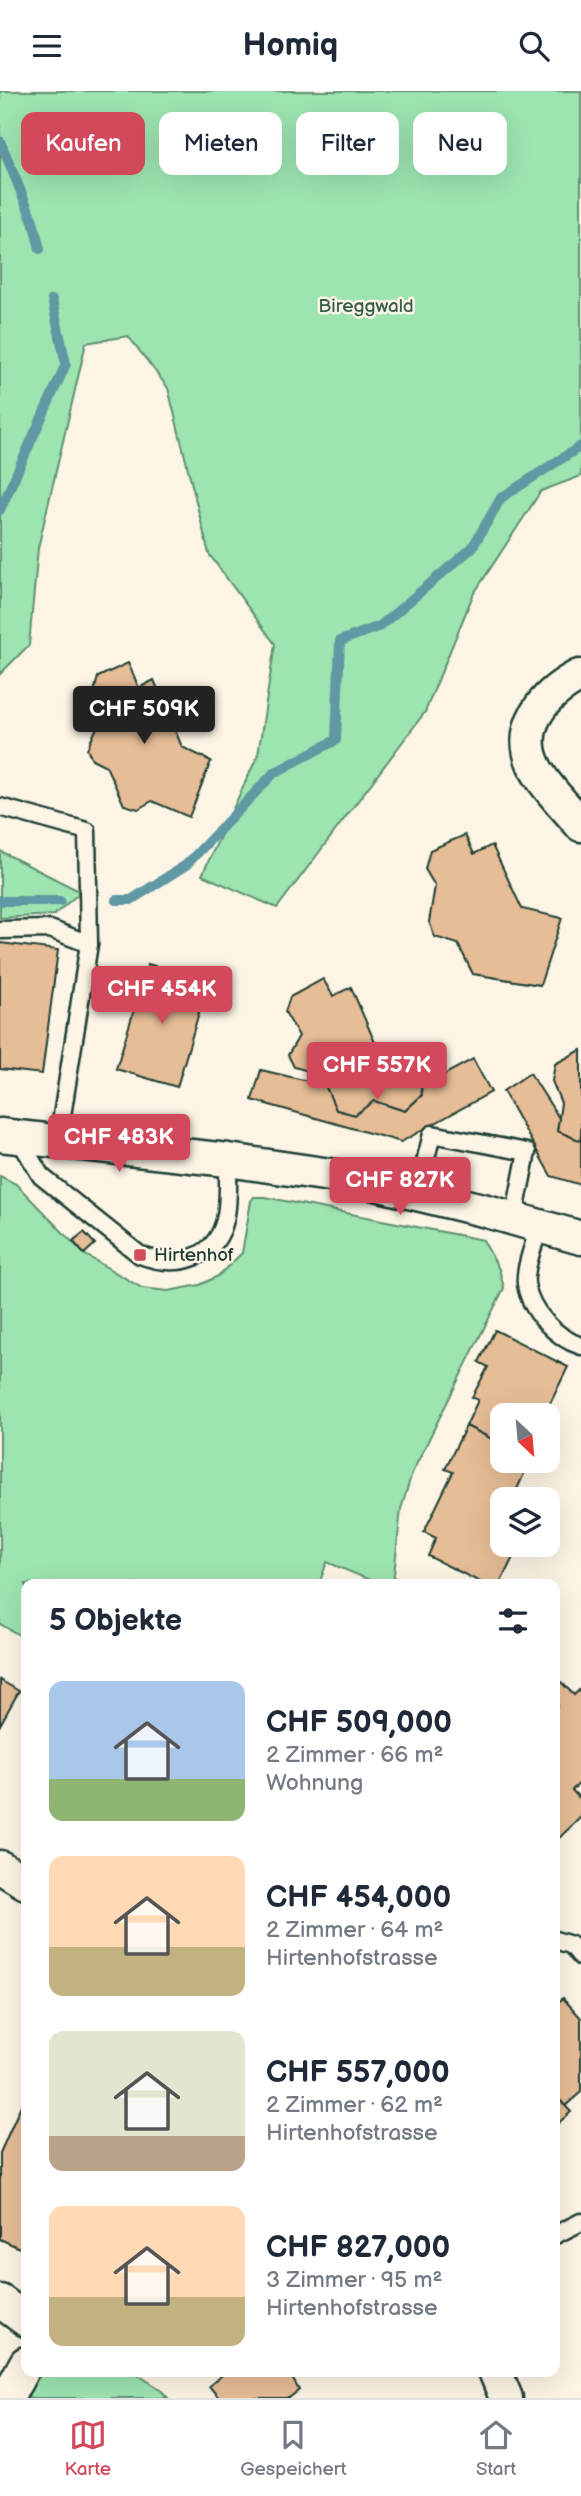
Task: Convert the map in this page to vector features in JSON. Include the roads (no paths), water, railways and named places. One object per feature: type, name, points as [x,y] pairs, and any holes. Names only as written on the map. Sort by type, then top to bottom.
[{"type":"street","points":[[580,676],[554,691],[535,712],[528,743],[536,769],[581,825]]},
{"type":"street","points":[[8,1136],[228,1160],[351,1178],[581,1238]]},
{"type":"street","points":[[0,1867],[21,1880]]},
{"type":"street","points":[[0,2301],[21,2316]]},
{"type":"street","points":[[7,2398],[21,2372]]},
{"type":"street","points":[[497,2377],[506,2398]]},
{"type":"lane","points":[[0,807],[87,831],[89,944],[58,1141]]},
{"type":"lane","points":[[0,930],[50,929],[89,944]]},
{"type":"lane","points":[[417,1194],[432,1134],[527,1152],[527,1222],[531,1252],[526,1283],[539,1316],[566,1341],[581,1346]]},
{"type":"lane","points":[[8,1136],[41,1176],[140,1255],[157,1261],[184,1261],[197,1257],[216,1241],[226,1218],[228,1160]]},
{"type":"lane","points":[[560,1942],[571,1945],[581,1957]]},
{"type":"lane","points":[[560,2232],[581,2222]]},
{"type":"waterway","points":[[0,141],[33,221],[40,249]]},
{"type":"waterway","points":[[0,510],[66,364],[52,300]]},
{"type":"waterway","points":[[116,900],[131,900],[186,865],[274,773],[336,740],[340,641],[380,626],[472,548],[501,498],[581,446]]},
{"type":"waterway","points":[[0,901],[60,901]]},
{"type":"place","name":"Hirtenhof","points":[[140,1255]]},
{"type":"park label","name":"Bireggwald","points":[[366,306]]}]
